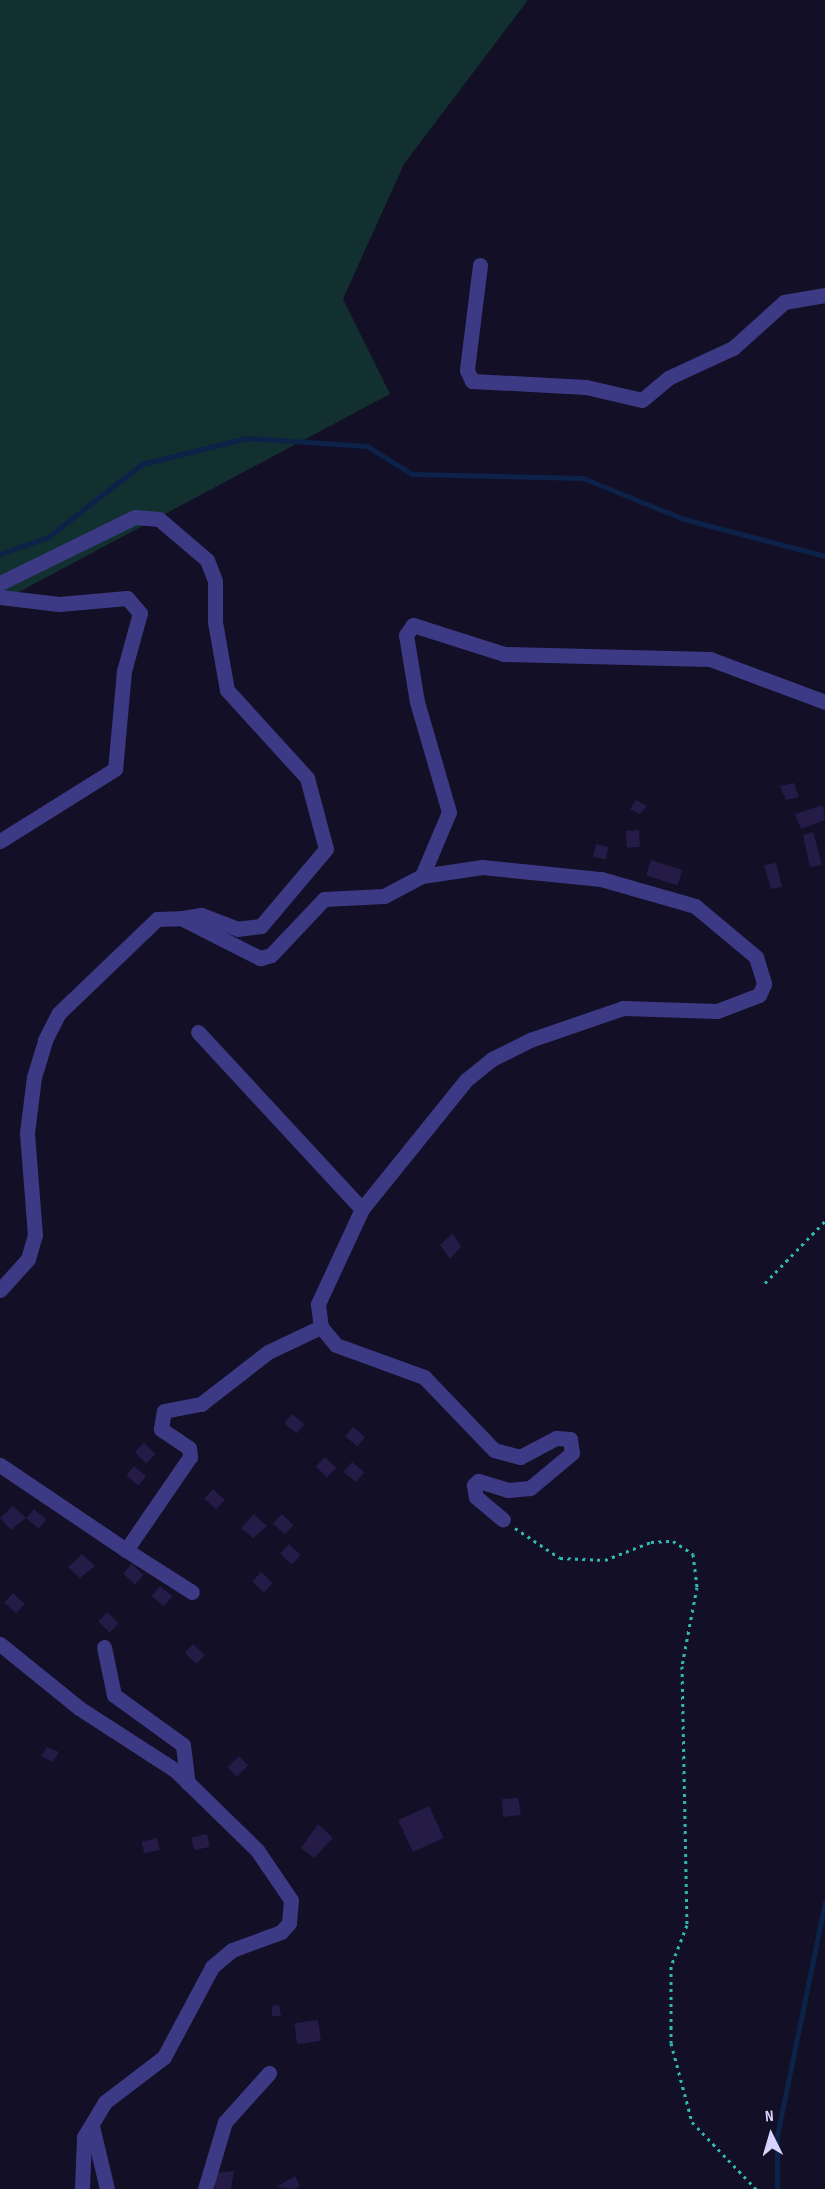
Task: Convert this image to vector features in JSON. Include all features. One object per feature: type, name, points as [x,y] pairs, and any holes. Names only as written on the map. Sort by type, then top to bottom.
[{"type":"street","points":[[480,265],[467,370],[472,381],[585,387],[642,400],[668,378],[733,348],[784,302],[825,295]]},
{"type":"street","points":[[0,583],[135,517],[159,519],[207,560],[215,581],[215,622],[228,690],[307,778],[326,849],[261,927],[238,929],[201,915],[157,919],[143,926],[59,1013],[45,1040],[34,1077],[27,1133],[35,1235],[28,1259],[0,1290]]},
{"type":"street","points":[[0,597],[59,604],[127,598],[140,613],[123,680],[115,769],[0,841]]},
{"type":"street","points":[[422,876],[449,812],[417,702],[406,635],[412,625],[419,623],[504,654],[710,659],[825,702]]},
{"type":"street","points":[[181,918],[260,958],[271,955],[324,899],[384,896],[422,876],[482,867],[575,875],[653,891],[695,906],[756,957],[764,984],[745,1005],[717,1011],[623,1008],[530,1040],[492,1059],[466,1080],[362,1209],[318,1304],[321,1327],[336,1345],[424,1377],[494,1450],[507,1457],[529,1454],[555,1438],[570,1439],[572,1453],[530,1488],[508,1490],[478,1481],[474,1485],[476,1497],[503,1520]]},
{"type":"street","points":[[198,1032],[362,1209]]},
{"type":"street","points":[[126,1550],[190,1458],[189,1448],[161,1429],[164,1410],[201,1404],[268,1352],[321,1327]]},
{"type":"street","points":[[0,1465],[192,1592]]},
{"type":"street","points":[[0,1644],[80,1708],[188,1783],[282,1881],[291,1900],[289,1923],[265,1940],[232,1950],[212,1967],[164,2057],[105,2102],[92,2126],[80,2166],[81,2189]]},
{"type":"street","points":[[104,1647],[114,1695],[183,1745],[188,1783]]},
{"type":"street","points":[[205,2189],[225,2122],[269,2073]]},
{"type":"street","points":[[92,2126],[107,2189]]},
{"type":"path","points":[[765,1283],[825,1221]]},
{"type":"path","points":[[503,1520],[560,1558],[604,1560],[651,1542],[673,1541],[693,1554],[697,1587],[681,1666],[687,1925],[671,1966],[671,2043],[692,2122],[756,2189]]},
{"type":"green space","points":[[0,0],[528,0],[404,164],[343,299],[390,394],[0,602]]},
{"type":"building","points":[[794,783],[799,797],[786,800],[780,786]]},
{"type":"building","points":[[636,800],[647,806],[640,814],[630,809]]},
{"type":"building","points":[[823,805],[825,820],[801,829],[795,814]]},
{"type":"building","points":[[639,830],[640,847],[627,848],[626,831]]},
{"type":"building","points":[[813,832],[822,865],[810,867],[803,835]]},
{"type":"building","points":[[596,844],[609,847],[606,860],[593,857]]},
{"type":"building","points":[[651,860],[682,870],[677,885],[646,875]]},
{"type":"building","points":[[776,863],[782,887],[771,889],[764,865]]},
{"type":"building","points":[[453,1233],[461,1247],[450,1259],[440,1245]]},
{"type":"building","points":[[292,1414],[304,1424],[297,1433],[284,1423]]},
{"type":"building","points":[[353,1427],[365,1437],[358,1446],[345,1436]]},
{"type":"building","points":[[144,1443],[155,1454],[146,1464],[135,1452]]},
{"type":"building","points":[[325,1457],[336,1468],[327,1478],[316,1466]]},
{"type":"building","points":[[352,1462],[364,1472],[356,1482],[344,1472]]},
{"type":"building","points":[[134,1466],[146,1476],[139,1485],[126,1475]]},
{"type":"building","points":[[213,1489],[225,1500],[216,1509],[204,1499]]},
{"type":"building","points":[[13,1506],[26,1518],[11,1530],[0,1518]]},
{"type":"building","points":[[34,1509],[46,1519],[39,1528],[26,1518]]},
{"type":"building","points":[[254,1514],[267,1526],[253,1538],[241,1528]]},
{"type":"building","points":[[282,1514],[294,1525],[285,1534],[273,1524]]},
{"type":"building","points":[[289,1544],[301,1555],[292,1564],[280,1554]]},
{"type":"building","points":[[82,1554],[95,1566],[80,1578],[68,1567]]},
{"type":"building","points":[[132,1564],[144,1575],[135,1584],[123,1574]]},
{"type":"building","points":[[261,1572],[273,1583],[264,1592],[252,1582]]},
{"type":"building","points":[[160,1586],[172,1596],[164,1606],[152,1596]]},
{"type":"building","points":[[13,1593],[25,1604],[16,1613],[4,1603]]},
{"type":"building","points":[[107,1612],[119,1623],[110,1632],[98,1622]]},
{"type":"building","points":[[193,1644],[205,1655],[197,1664],[185,1653]]},
{"type":"building","points":[[47,1747],[59,1752],[53,1762],[41,1756]]},
{"type":"building","points":[[239,1756],[248,1765],[237,1777],[228,1767]]},
{"type":"building","points":[[518,1798],[521,1815],[503,1817],[502,1799]]},
{"type":"building","points":[[429,1806],[444,1838],[413,1852],[398,1820]]},
{"type":"building","points":[[318,1824],[333,1838],[314,1858],[301,1848]]},
{"type":"building","points":[[207,1834],[210,1847],[194,1850],[191,1838]]},
{"type":"building","points":[[157,1838],[160,1850],[144,1854],[141,1842]]},
{"type":"building","points":[[279,2005],[281,2016],[272,2016],[272,2006]]},
{"type":"building","points":[[318,2020],[321,2041],[297,2044],[294,2023]]},
{"type":"building","points":[[234,2171],[231,2189],[215,2189],[215,2173]]},
{"type":"building","points":[[295,2176],[300,2186],[295,2189],[276,2187]]},
{"type":"waterway","points":[[0,554],[48,537],[142,464],[247,438],[367,446],[412,474],[583,478],[684,519],[825,556]]},
{"type":"waterway","points":[[777,2189],[777,2136],[825,1902]]}]
